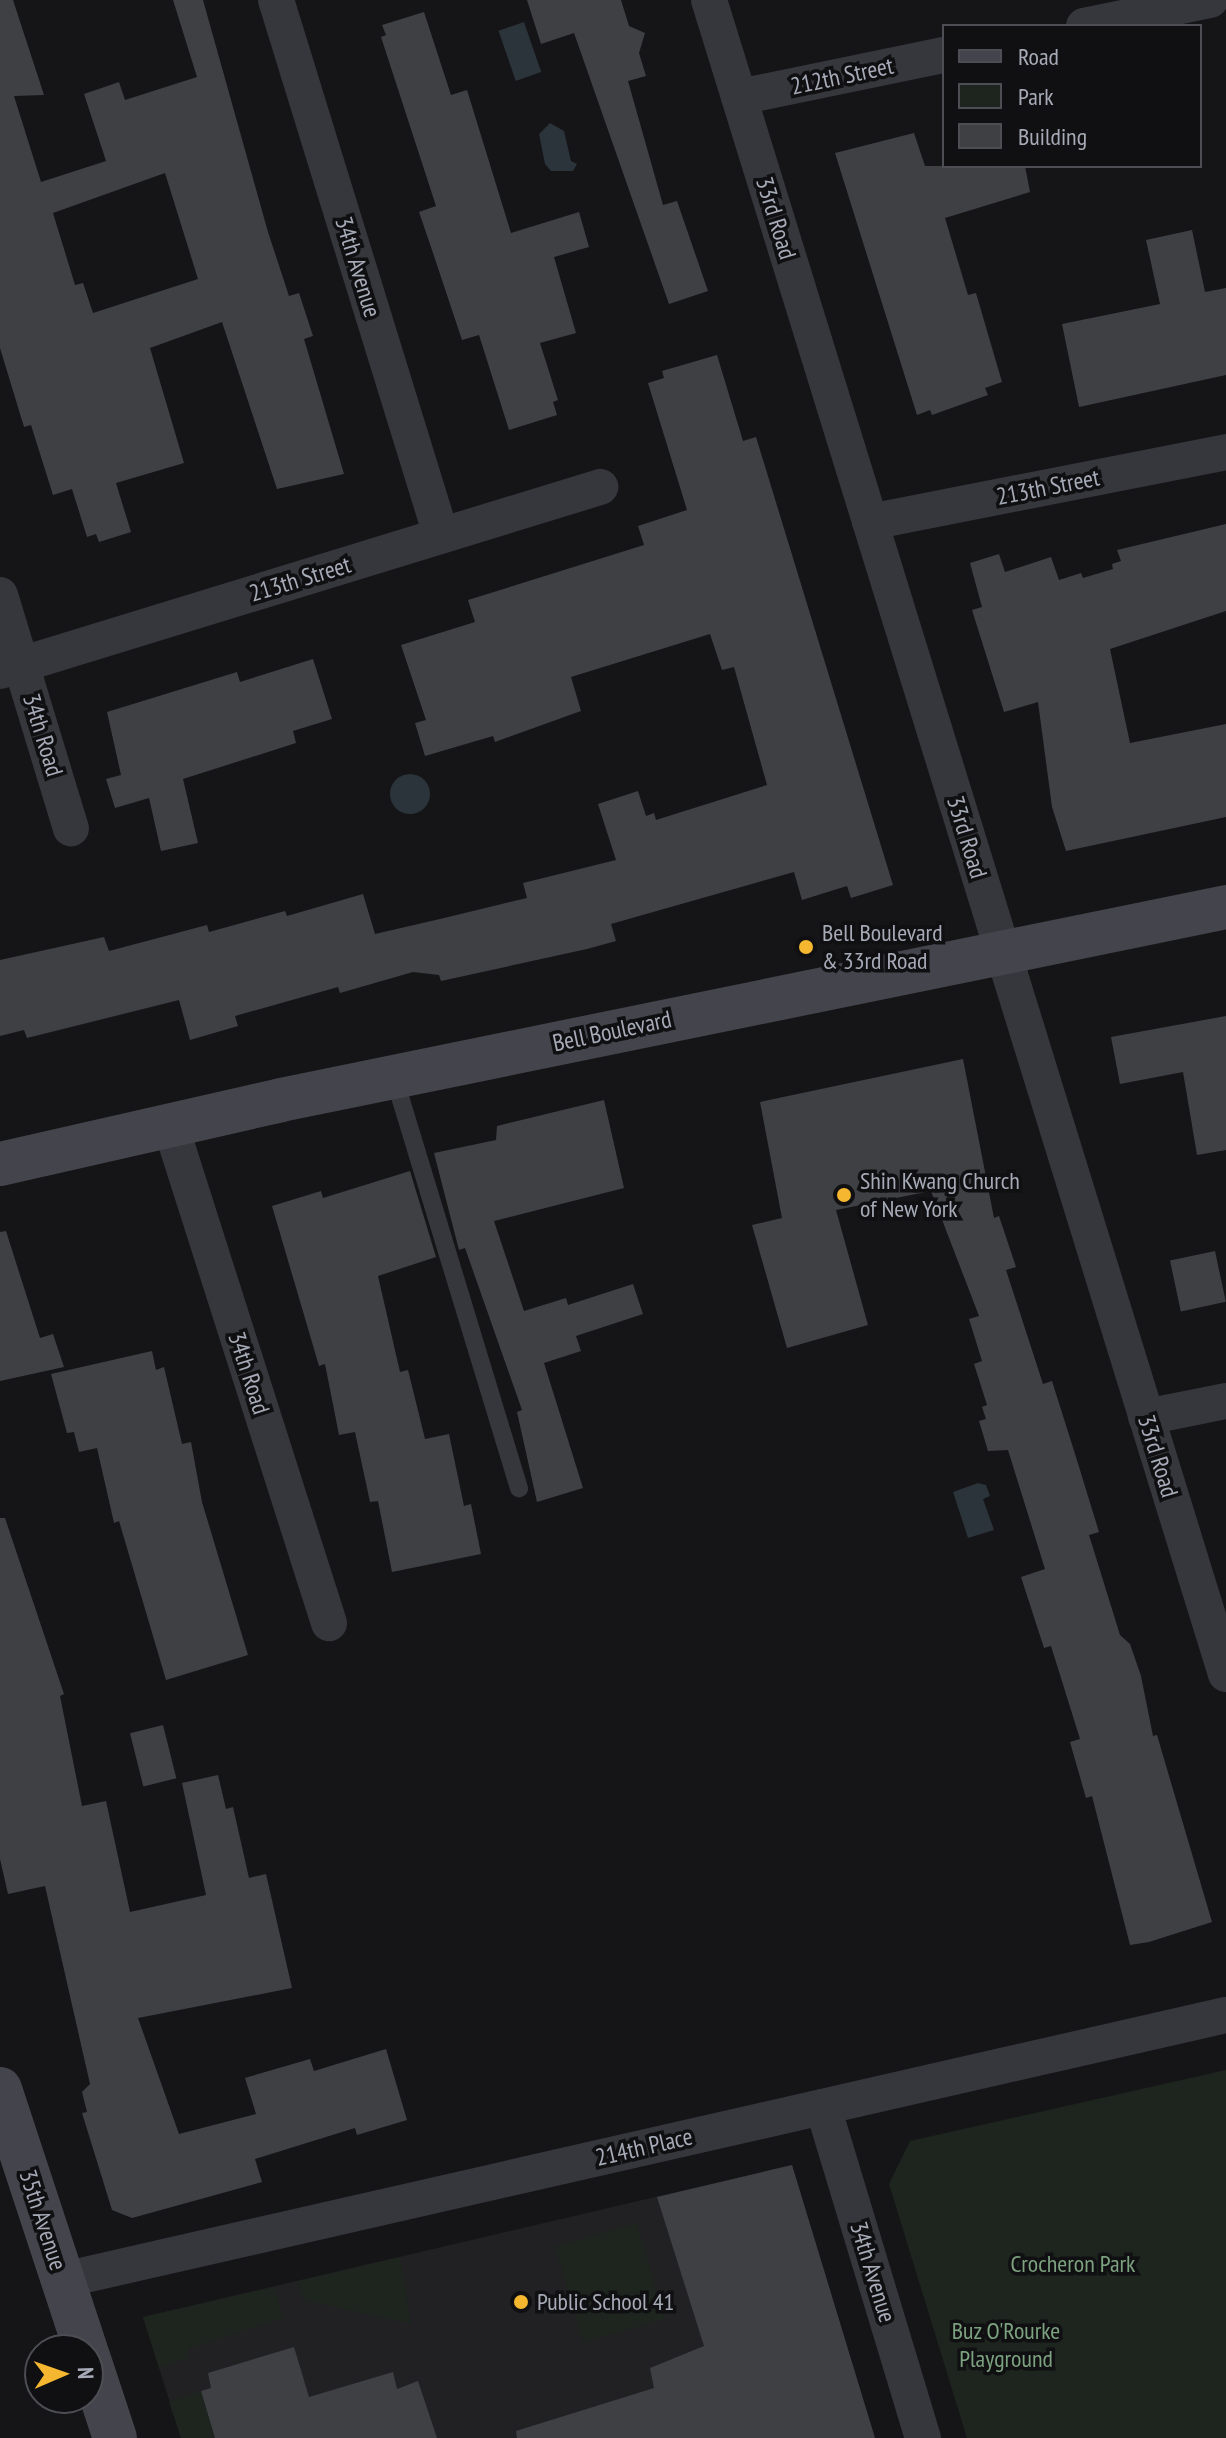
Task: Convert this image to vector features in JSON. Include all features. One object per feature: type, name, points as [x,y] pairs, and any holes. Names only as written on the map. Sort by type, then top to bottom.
[{"type":"street","name":"34th Avenue","points":[[276,0],[441,535]]},
{"type":"street","name":"33rd Road","points":[[709,0],[1226,1674]]},
{"type":"street","points":[[1094,24],[1210,0]]},
{"type":"street","name":"212th Street","points":[[739,97],[942,55]]},
{"type":"street","name":"213th Street","points":[[870,522],[1226,452]]},
{"type":"street","name":"213th Street","points":[[11,668],[600,487]]},
{"type":"street","name":"34th Road","points":[[0,595],[11,668],[71,828]]},
{"type":"street","name":"Bell Boulevard","points":[[0,1164],[170,1124],[394,1077],[1226,907]]},
{"type":"street","name":"34th Road","points":[[170,1124],[329,1623]]},
{"type":"street","points":[[1146,1417],[1226,1401]]},
{"type":"street","name":"214th Place","points":[[63,2280],[1226,2015]]},
{"type":"street","name":"35th Avenue","points":[[0,2089],[81,2334]]},
{"type":"street","name":"34th Avenue","points":[[823,2107],[923,2438]]},
{"type":"street","name":"35th Avenue","points":[[104,2405],[115,2438]]},
{"type":"lane","points":[[394,1077],[519,1488]]},
{"type":"shaded area","points":[[524,22],[541,72],[516,81],[498,31]]},
{"type":"shaded area","points":[[550,123],[564,131],[571,161],[577,164],[573,171],[551,171],[545,164],[539,134]]},
{"type":"shaded area","points":[[410,774],[424,780],[430,794],[424,808],[410,814],[396,808],[390,794],[396,780]]},
{"type":"shaded area","points":[[978,1483],[986,1485],[990,1496],[983,1499],[994,1530],[968,1538],[953,1492]]},
{"type":"shaded area","name":"Public School 41","points":[[792,2165],[875,2438],[181,2438],[143,2317]]},
{"type":"green space","name":"Crocheron Park","points":[[1226,2070],[1226,2438],[967,2438],[889,2184],[910,2141]]},
{"type":"green space","points":[[637,2223],[665,2319],[583,2343],[555,2246]]},
{"type":"green space","points":[[400,2257],[411,2324],[303,2300],[298,2281]]},
{"type":"green space","points":[[274,2287],[283,2318],[188,2349],[188,2358],[159,2368],[143,2317]]},
{"type":"green space","points":[[201,2391],[215,2438],[181,2438],[169,2402]]},
{"type":"building","points":[[0,0],[13,0],[44,95],[14,96],[41,182],[106,161],[84,94],[119,82],[125,100],[197,77],[173,0],[203,0],[268,232],[289,296],[299,293],[313,336],[304,339],[344,474],[277,489],[222,322],[150,348],[184,463],[116,483],[131,532],[99,542],[96,534],[87,537],[72,489],[53,495],[31,425],[24,427],[0,348]],"holes":[[[165,173],[198,279],[93,313],[83,283],[75,285],[53,213]]]},
{"type":"building","points":[[527,0],[621,0],[629,26],[645,33],[639,53],[646,76],[628,81],[663,205],[677,201],[708,291],[669,304],[574,33],[541,44]]},
{"type":"building","points":[[424,12],[451,95],[467,90],[511,233],[579,212],[589,247],[554,257],[576,333],[540,343],[558,400],[553,402],[557,415],[509,430],[479,335],[462,340],[419,212],[436,206],[381,37],[386,35],[382,25]]},
{"type":"building","points":[[914,133],[925,166],[1025,168],[1030,192],[945,218],[968,295],[976,293],[1002,382],[985,388],[988,395],[932,415],[930,410],[917,415],[835,153]]},
{"type":"building","points":[[1192,230],[1205,292],[1226,288],[1226,375],[1079,407],[1062,324],[1160,304],[1146,240]]},
{"type":"building","points":[[717,355],[743,441],[756,437],[893,885],[851,898],[847,886],[802,900],[794,872],[611,924],[616,941],[441,981],[439,975],[413,972],[340,993],[338,987],[235,1016],[238,1026],[190,1040],[179,1000],[27,1038],[24,1030],[0,1036],[0,960],[104,937],[109,951],[207,925],[209,932],[285,911],[287,916],[363,894],[375,934],[527,898],[523,883],[616,860],[598,804],[638,791],[646,816],[654,813],[656,820],[767,785],[734,667],[722,670],[710,634],[571,677],[581,711],[495,742],[493,736],[425,756],[415,723],[426,720],[401,645],[475,622],[468,600],[644,545],[638,526],[687,510],[648,383],[664,378],[662,371]]},
{"type":"building","points":[[1226,524],[1226,611],[1110,649],[1130,743],[1226,724],[1226,817],[1066,851],[1052,807],[1038,702],[1004,712],[972,610],[982,607],[970,563],[999,554],[1005,572],[1051,557],[1059,580],[1081,573],[1083,578],[1113,569],[1112,564],[1121,561],[1117,550]]},
{"type":"building","points":[[313,659],[332,719],[293,731],[296,743],[183,779],[198,843],[161,851],[149,798],[115,808],[106,779],[121,775],[107,712],[237,672],[240,682]]},
{"type":"building","points":[[1226,1016],[1226,1150],[1197,1155],[1183,1072],[1120,1084],[1111,1037]]},
{"type":"building","points":[[963,1059],[994,1218],[999,1216],[1016,1267],[1006,1270],[1043,1384],[1052,1381],[1099,1532],[1089,1535],[1120,1635],[1130,1644],[1141,1676],[1153,1736],[1157,1735],[1212,1922],[1149,1942],[1130,1945],[1092,1796],[1086,1798],[1070,1742],[1080,1739],[1051,1646],[1044,1648],[1021,1577],[1045,1569],[1008,1450],[988,1451],[979,1421],[986,1419],[982,1407],[987,1405],[974,1364],[982,1361],[969,1319],[979,1316],[931,1191],[836,1210],[868,1325],[787,1348],[752,1225],[782,1218],[760,1102]]},
{"type":"building","points":[[604,1100],[624,1188],[494,1221],[524,1311],[566,1298],[568,1305],[633,1284],[643,1314],[576,1336],[581,1351],[544,1363],[583,1488],[537,1502],[517,1412],[522,1410],[465,1248],[459,1250],[434,1153],[496,1140],[497,1126]]},
{"type":"building","points":[[410,1171],[436,1257],[378,1276],[400,1372],[408,1370],[425,1439],[449,1434],[464,1506],[471,1504],[481,1554],[392,1572],[378,1501],[370,1502],[355,1432],[339,1435],[325,1364],[319,1366],[272,1206],[321,1191],[323,1198]]},
{"type":"building","points":[[6,1231],[40,1338],[53,1334],[64,1367],[0,1381],[0,1232]]},
{"type":"building","points":[[1215,1251],[1226,1302],[1181,1311],[1170,1261]]},
{"type":"building","points":[[152,1351],[156,1370],[164,1367],[182,1444],[191,1442],[202,1502],[248,1655],[166,1680],[119,1521],[114,1523],[97,1448],[79,1452],[74,1432],[67,1433],[51,1374]]},
{"type":"building","points":[[0,1518],[5,1518],[64,1694],[60,1696],[82,1806],[106,1801],[130,1912],[206,1895],[182,1783],[218,1775],[226,1809],[233,1807],[249,1878],[266,1874],[292,1988],[138,2018],[179,2134],[256,2114],[245,2078],[310,2059],[314,2071],[386,2049],[407,2120],[357,2135],[355,2128],[255,2159],[262,2182],[132,2218],[112,2210],[82,2113],[87,2112],[82,2092],[90,2084],[45,1886],[8,1894],[0,1859]]},
{"type":"building","points":[[163,1725],[176,1778],[143,1787],[130,1733]]},
{"type":"building","points":[[792,2165],[875,2438],[517,2438],[516,2431],[654,2388],[650,2368],[704,2346],[657,2197]]},
{"type":"building","points":[[294,2347],[309,2397],[393,2372],[397,2389],[418,2381],[437,2438],[215,2438],[201,2391],[211,2388],[208,2373]]},
{"type":"place","name":"Bell Boulevard & 33rd Road","points":[[806,947]]},
{"type":"place","name":"Shin Kwang Church of New York","points":[[844,1195]]},
{"type":"place","name":"Public School 41","points":[[521,2302]]},
{"type":"park label","name":"Buz O'Rourke Playground","points":[[1006,2345]]}]
